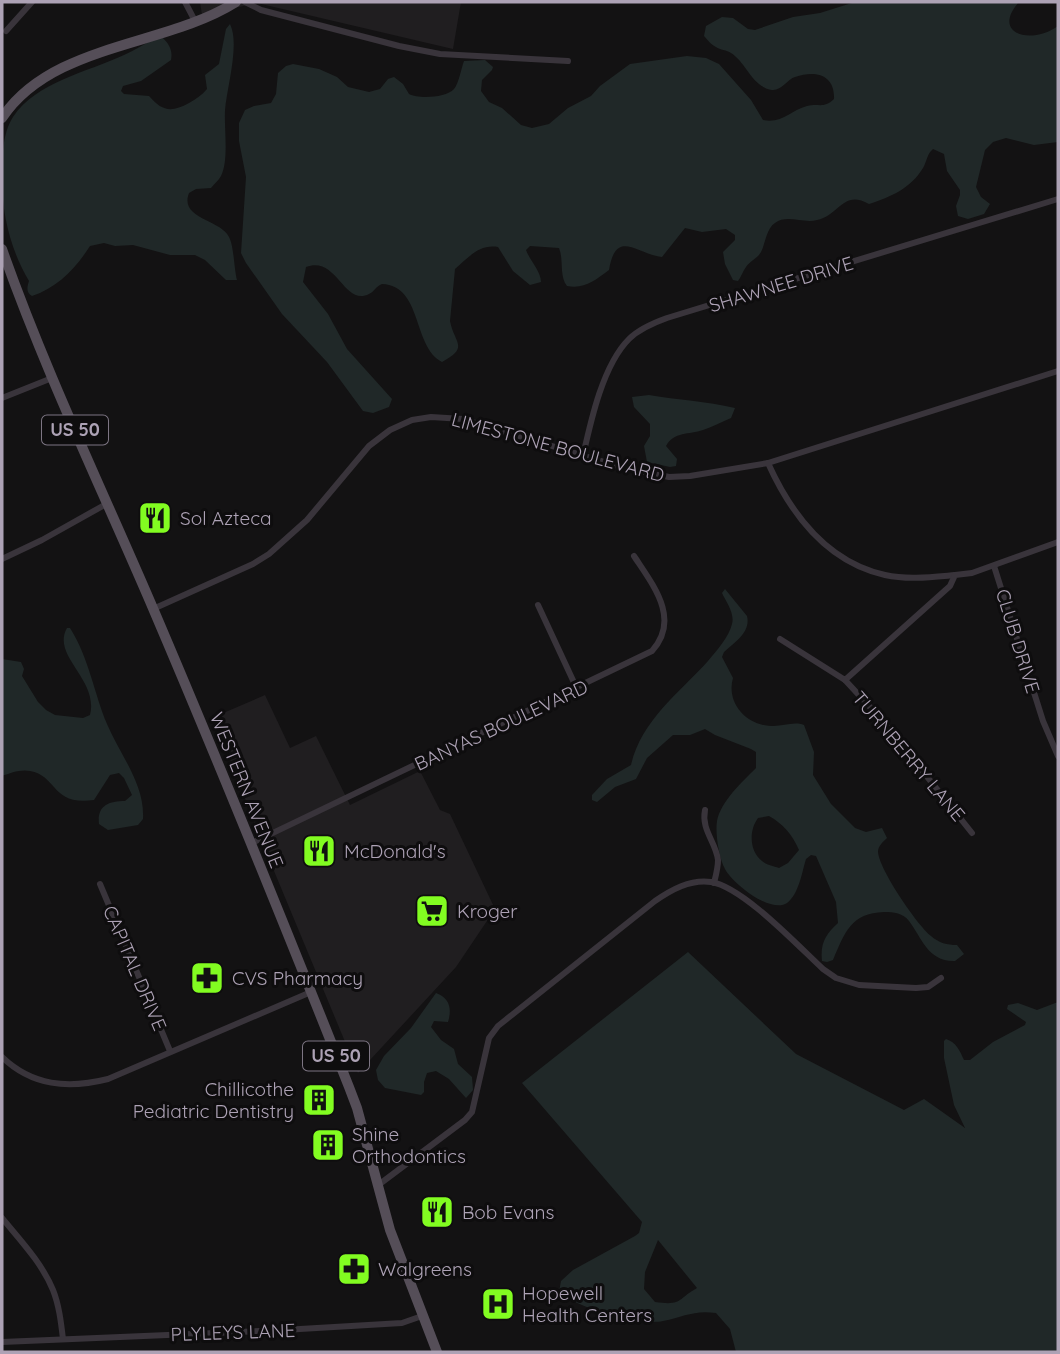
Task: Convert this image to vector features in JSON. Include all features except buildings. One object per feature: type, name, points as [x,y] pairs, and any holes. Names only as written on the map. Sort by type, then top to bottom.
[{"type":"main road","points":[[2,118],[20,97],[52,74],[87,57],[195,21],[236,2]]},
{"type":"main road","name":"WESTERN AVENUE","points":[[2,249],[28,322],[252,843],[357,1108],[390,1230],[437,1352]]},
{"type":"street","points":[[6,31],[32,2]]},
{"type":"street","points":[[185,2],[195,21]]},
{"type":"street","points":[[245,2],[261,10],[440,54],[568,61]]},
{"type":"street","name":"SHAWNEE DRIVE","points":[[583,456],[610,366],[628,340],[643,328],[667,318],[1058,199]]},
{"type":"street","name":"LIMESTONE BOULEVARD","points":[[153,609],[253,564],[269,554],[307,520],[369,446],[390,430],[412,420],[431,417],[463,419],[583,456],[668,477],[715,473],[768,463],[1058,371]]},
{"type":"street","points":[[2,398],[52,378]]},
{"type":"street","points":[[768,463],[791,507],[808,528],[836,555],[862,569],[916,578],[972,573],[1058,542]]},
{"type":"street","points":[[2,559],[108,503]]},
{"type":"street","name":"BANYAS BOULEVARD","points":[[252,843],[641,659],[652,651],[662,636],[666,620],[661,598],[634,556]]},
{"type":"street","name":"CLUB DRIVE","points":[[995,566],[1043,721],[1058,756]]},
{"type":"street","points":[[845,680],[950,586],[955,575]]},
{"type":"street","points":[[538,605],[577,689]]},
{"type":"street","name":"TURNBERRY LANE","points":[[779,639],[845,680],[881,719],[972,833]]},
{"type":"street","points":[[705,810],[705,828],[718,858],[714,883]]},
{"type":"street","points":[[377,1186],[472,1112],[489,1038],[498,1026],[665,894],[688,884],[714,883],[738,894],[836,978],[859,985],[916,988],[928,987],[941,978]]},
{"type":"street","name":"CAPITAL DRIVE","points":[[100,884],[170,1052]]},
{"type":"street","points":[[2,1057],[30,1078],[51,1084],[91,1083],[107,1079],[311,992]]},
{"type":"street","points":[[2,1218],[33,1256],[53,1289],[63,1339]]},
{"type":"street","name":"PLYLEYS LANE","points":[[2,1342],[283,1330],[402,1322],[422,1316]]},
{"type":"shaded area","points":[[200,2],[461,2],[453,49],[257,3],[202,15]]},
{"type":"shaded area","points":[[855,2],[1019,2],[1011,13],[1009,22],[1018,33],[1036,35],[1058,26],[1058,142],[1034,145],[1006,138],[993,142],[985,150],[976,187],[981,197],[990,204],[984,214],[968,219],[958,216],[956,206],[960,190],[947,171],[944,154],[933,149],[918,175],[893,195],[869,204],[853,199],[817,220],[785,219],[775,223],[768,232],[760,254],[748,265],[738,281],[733,280],[725,264],[723,252],[735,240],[735,235],[726,229],[702,232],[685,228],[662,257],[622,247],[612,257],[609,270],[594,281],[579,286],[567,286],[562,273],[559,248],[530,246],[526,250],[541,282],[530,285],[513,271],[498,247],[485,247],[455,269],[450,321],[458,348],[451,357],[442,362],[432,354],[411,305],[395,287],[382,284],[371,293],[360,296],[353,294],[325,268],[317,265],[306,267],[303,282],[328,314],[347,349],[392,399],[389,407],[373,413],[363,411],[327,362],[282,314],[241,253],[246,177],[239,141],[239,123],[245,110],[271,103],[276,94],[278,73],[286,66],[293,64],[319,69],[337,77],[348,87],[369,92],[380,89],[388,79],[394,77],[403,84],[409,94],[425,97],[439,96],[454,89],[464,61],[485,60],[493,67],[482,80],[481,91],[489,102],[502,108],[521,125],[532,128],[549,124],[568,108],[591,96],[630,64],[687,56],[706,58],[719,64],[751,100],[763,120],[770,121],[807,106],[830,102],[834,99],[831,84],[823,76],[810,74],[792,78],[775,90],[765,88],[736,57],[709,42],[704,36],[706,26],[722,17],[733,18],[748,29],[755,30],[793,17],[820,13]]},
{"type":"shaded area","points":[[230,24],[234,43],[225,110],[226,153],[223,169],[220,178],[211,188],[196,189],[189,193],[187,202],[195,214],[218,226],[229,237],[237,280],[226,280],[205,260],[195,255],[170,255],[133,245],[115,246],[104,243],[90,246],[79,262],[58,282],[30,295],[29,281],[13,245],[4,206],[3,147],[13,117],[23,105],[49,86],[124,55],[157,37],[162,37],[168,45],[171,60],[141,81],[123,86],[121,91],[124,94],[149,96],[167,109],[183,106],[207,89],[205,75],[219,64],[226,29]]},
{"type":"shaded area","points":[[649,395],[735,408],[731,418],[669,441],[666,446],[677,459],[676,466],[670,467],[647,462],[644,446],[650,436],[650,424],[634,407],[632,397]]},
{"type":"shaded area","points":[[725,589],[747,616],[748,622],[744,632],[722,657],[733,678],[732,695],[740,711],[762,725],[804,725],[814,752],[813,775],[831,804],[855,828],[866,832],[882,828],[887,838],[878,852],[885,871],[917,921],[931,936],[943,943],[957,945],[964,954],[955,961],[938,958],[932,953],[904,916],[884,912],[873,913],[857,920],[846,933],[833,960],[822,961],[825,939],[838,923],[836,902],[816,856],[811,855],[806,859],[794,894],[787,903],[780,905],[753,896],[729,875],[721,859],[717,821],[727,799],[756,768],[756,752],[751,749],[705,729],[690,735],[673,735],[647,758],[636,779],[615,787],[597,802],[592,800],[592,795],[607,779],[631,765],[636,749],[652,721],[725,639],[733,620],[722,593]],"holes":[[[769,816],[783,826],[799,850],[788,863],[779,868],[766,864],[758,857],[753,846],[755,823],[758,818]]]},
{"type":"shaded area","points":[[67,628],[70,628],[77,639],[107,724],[136,782],[143,806],[143,819],[138,825],[108,830],[99,824],[100,813],[105,806],[125,801],[132,795],[119,773],[110,775],[94,800],[80,801],[62,795],[46,778],[30,771],[2,776],[2,659],[21,662],[24,669],[22,676],[46,710],[55,715],[83,718],[90,715],[88,690],[65,648]]},
{"type":"shaded area","points":[[265,695],[290,748],[316,736],[350,805],[420,771],[440,810],[450,814],[495,909],[456,967],[358,1073],[257,830],[214,717]]},
{"type":"shaded area","points":[[688,952],[796,1054],[904,1110],[924,1099],[965,1128],[954,1105],[944,1058],[944,1041],[946,1039],[952,1042],[964,1060],[970,1060],[993,1042],[1025,1025],[1026,1022],[1007,1009],[1008,1005],[1018,1003],[1037,1010],[1058,1002],[1058,1352],[736,1352],[730,1329],[716,1313],[695,1313],[663,1321],[639,1321],[609,1315],[568,1298],[559,1292],[561,1281],[573,1270],[635,1236],[639,1233],[642,1222],[522,1083]],"holes":[[[658,1240],[697,1288],[679,1301],[671,1303],[655,1302],[644,1289],[645,1272]]]},
{"type":"shaded area","points":[[436,993],[447,1001],[450,1008],[449,1017],[448,1022],[434,1021],[431,1027],[441,1040],[454,1049],[458,1064],[472,1077],[473,1090],[466,1098],[449,1079],[436,1071],[427,1073],[424,1092],[421,1095],[385,1088],[378,1080],[376,1070],[384,1056],[411,1028]]},
{"type":"place","name":"Sol Azteca","points":[[155,518]]},
{"type":"place","name":"McDonald's","points":[[319,851]]},
{"type":"place","name":"Kroger","points":[[432,911]]},
{"type":"place","name":"CVS Pharmacy","points":[[207,978]]},
{"type":"place","name":"Chillicothe Pediatric Dentistry","points":[[319,1100]]},
{"type":"place","name":"Shine Orthodontics","points":[[328,1145]]},
{"type":"place","name":"Bob Evans","points":[[437,1212]]},
{"type":"place","name":"Walgreens","points":[[354,1269]]},
{"type":"place","name":"Hopewell Health Centers","points":[[498,1304]]}]
